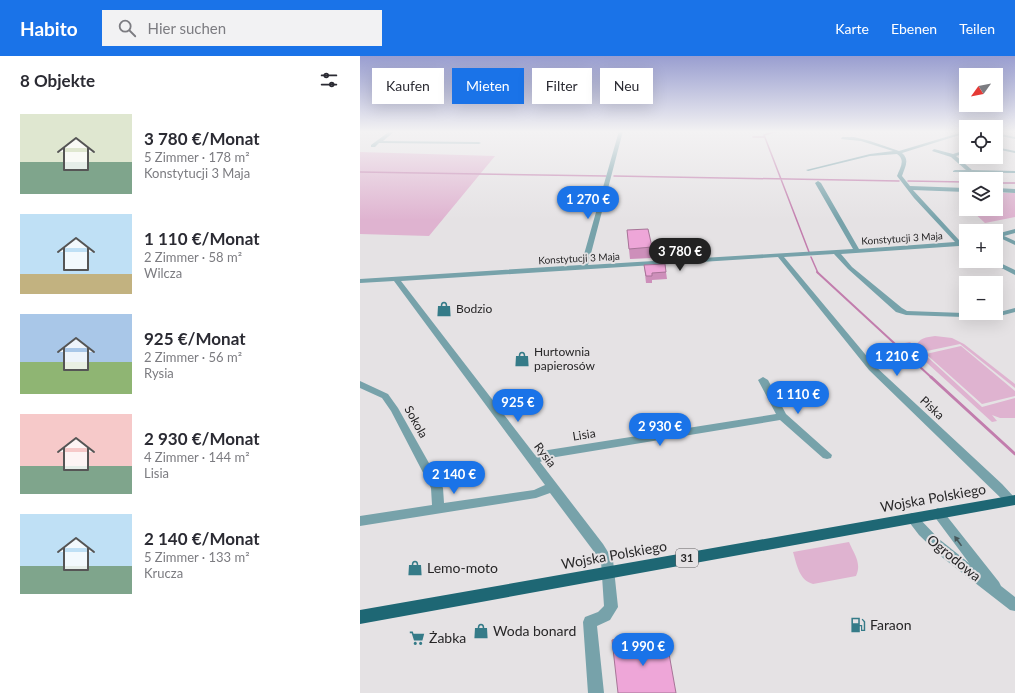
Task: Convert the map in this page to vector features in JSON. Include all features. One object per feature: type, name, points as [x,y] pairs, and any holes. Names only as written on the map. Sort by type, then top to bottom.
[{"type":"main road","name":"Wojska Polskiego","points":[[360,617],[1012,500]]},
{"type":"street","points":[[584,268],[613,161]]},
{"type":"street","points":[[808,170],[844,161]]},
{"type":"street","points":[[905,161],[899,176],[959,240]]},
{"type":"street","points":[[959,161],[970,171]]},
{"type":"street","points":[[955,171],[1015,172]]},
{"type":"street","points":[[818,183],[857,251]]},
{"type":"street","points":[[909,188],[959,190]]},
{"type":"street","points":[[1003,190],[1015,190]]},
{"type":"street","points":[[1003,234],[1015,231]]},
{"type":"street","points":[[1003,237],[1015,242]]},
{"type":"street","name":"Konstytucji 3 Maja","points":[[360,281],[959,245]]},
{"type":"street","points":[[838,252],[850,268],[899,310],[906,313],[992,316],[1015,310]]},
{"type":"street","name":"Piska","points":[[780,256],[872,368],[1012,500]]},
{"type":"street","points":[[1003,267],[1015,273]]},
{"type":"street","name":"Rysia","points":[[398,278],[397,282],[600,548],[607,560],[611,606],[609,613],[600,619],[590,622],[596,693]]},
{"type":"street","points":[[762,380],[782,416],[827,455]]},
{"type":"street","name":"Sokola","points":[[360,384],[385,396],[395,410],[437,488],[438,510]]},
{"type":"street","name":"Lisia","points":[[533,460],[548,454],[782,416]]},
{"type":"street","points":[[360,521],[536,494],[552,487]]},
{"type":"street","name":"Ogrodowa","points":[[938,513],[967,553],[1000,593]]},
{"type":"street","name":"Ogrodowa","points":[[912,518],[925,535],[989,587],[1000,593],[1015,605]]},
{"type":"shaded area","points":[[360,161],[491,161],[429,236],[360,234]]},
{"type":"shaded area","points":[[1003,193],[1015,193],[1015,217],[985,223],[978,216],[1003,216]]},
{"type":"shaded area","points":[[935,336],[952,338],[964,344],[1015,384],[1015,388],[960,344],[922,352],[982,407],[1015,398],[1015,418],[1000,418],[992,415],[997,421],[992,422],[905,343],[910,342],[916,347],[921,340]]},
{"type":"shaded area","points":[[961,346],[1015,391],[1015,396],[982,404],[926,354]]},
{"type":"shaded area","points":[[849,542],[858,563],[858,571],[856,576],[813,584],[808,582],[802,576],[797,567],[793,552]]},
{"type":"building","points":[[648,229],[652,247],[629,249],[627,230]]},
{"type":"building","points":[[665,264],[666,272],[652,273],[652,276],[646,276],[644,265]]},
{"type":"building","points":[[633,636],[634,645],[659,639],[668,648],[676,693],[618,693],[612,640]]},
{"type":"waterway","points":[[774,161],[781,179]]},
{"type":"waterway","points":[[360,172],[606,176]]},
{"type":"waterway","points":[[614,176],[781,179]]},
{"type":"waterway","points":[[781,179],[899,181]]},
{"type":"waterway","points":[[781,179],[809,252]]},
{"type":"waterway","points":[[908,181],[959,182]]},
{"type":"waterway","points":[[1003,183],[1015,183]]},
{"type":"waterway","points":[[811,257],[818,273]]},
{"type":"waterway","points":[[818,273],[932,378]]},
{"type":"waterway","points":[[931,377],[1015,454]]},
{"type":"place","name":"Bodzio","points":[[444,309]]},
{"type":"place","name":"Hurtownia papierosów","points":[[522,359]]},
{"type":"place","name":"Lemo-moto","points":[[415,568]]},
{"type":"place","name":"Faraon","points":[[858,625]]},
{"type":"place","name":"Woda bonard","points":[[481,631]]},
{"type":"place","name":"Żabka","points":[[417,638]]}]
